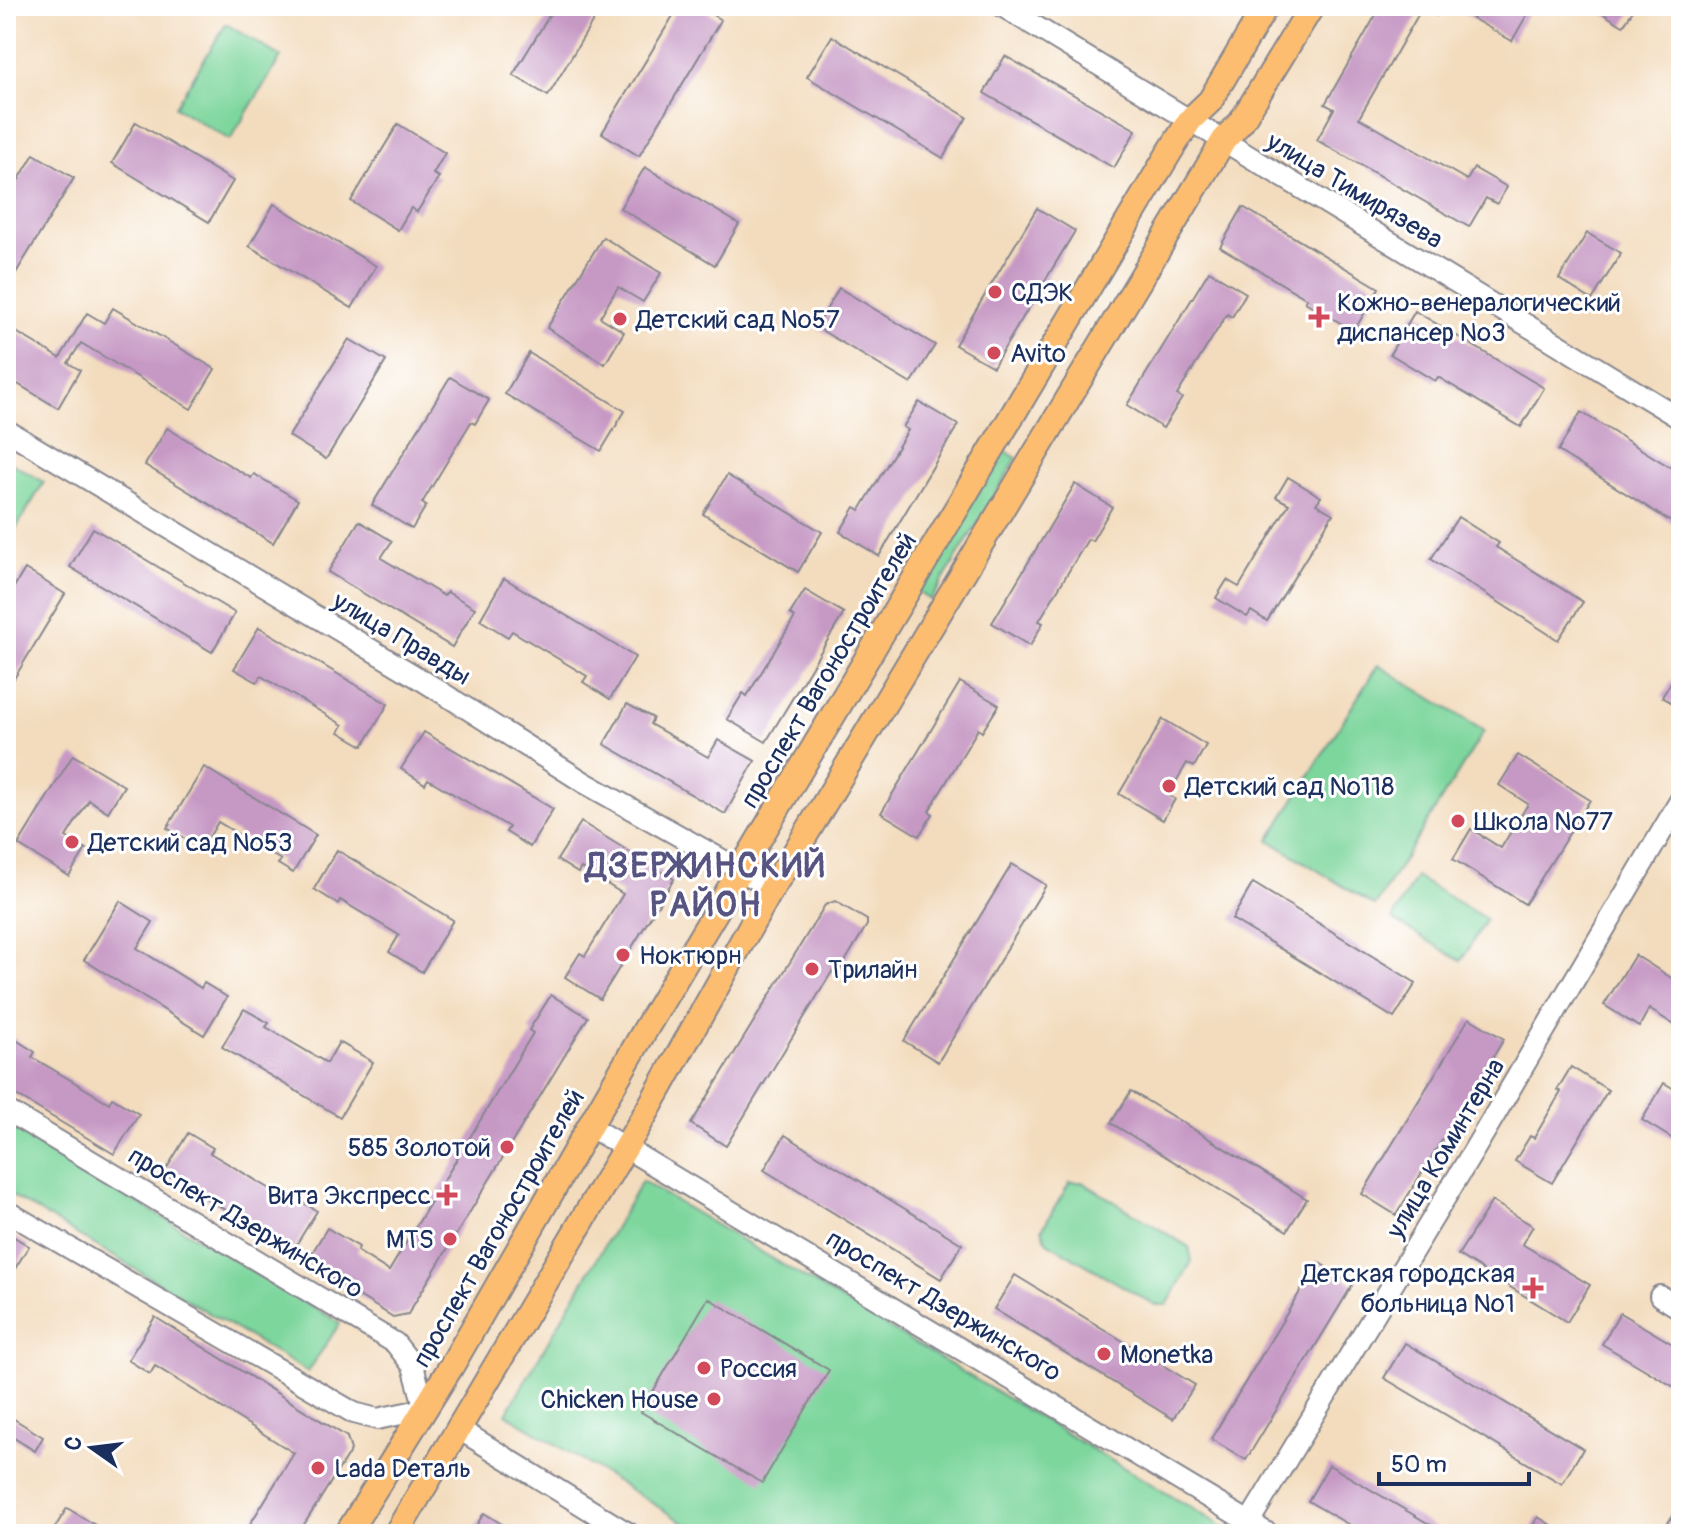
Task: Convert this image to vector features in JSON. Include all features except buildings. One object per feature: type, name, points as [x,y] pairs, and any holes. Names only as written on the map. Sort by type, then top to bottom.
[{"type":"main road","name":"проспект Вагоностроителей","points":[[347,1534],[425,1409],[589,1126],[1190,120],[1210,101],[1266,6]]},
{"type":"main road","points":[[396,1534],[626,1146],[772,888],[1224,140],[1241,122],[1312,6]]},
{"type":"main road","points":[[425,1409],[459,1429]]},
{"type":"street","name":"улица Тимирязева","points":[[1002,6],[1681,419]]},
{"type":"street","name":"улица Правды","points":[[6,430],[412,674],[585,783],[772,888]]},
{"type":"street","name":"улица Коминтерна","points":[[1249,1522],[1681,799]]},
{"type":"street","name":"проспект Дзержинского","points":[[6,1110],[395,1343],[413,1366],[425,1409]]},
{"type":"street","name":"проспект Дзержинского","points":[[589,1126],[1269,1534]]},
{"type":"street","points":[[6,1211],[354,1413],[377,1419],[425,1409]]},
{"type":"street","points":[[1660,1296],[1681,1309]]},
{"type":"street","points":[[459,1429],[629,1534]]},
{"type":"green space","points":[[226,24],[281,57],[230,140],[175,107]]},
{"type":"green space","points":[[1003,450],[1017,458],[931,600],[918,592]]},
{"type":"green space","points":[[6,460],[44,482],[6,545]]},
{"type":"green space","points":[[1378,665],[1484,731],[1375,906],[1269,840]]},
{"type":"green space","points":[[1416,877],[1486,919],[1461,961],[1392,919]]},
{"type":"green space","points":[[6,1124],[340,1323],[308,1372],[6,1192]]},
{"type":"green space","points":[[642,1181],[1235,1534],[703,1534],[506,1414]]},
{"type":"green space","points":[[1070,1182],[1082,1182],[1189,1247],[1192,1261],[1167,1305],[1155,1305],[1047,1242],[1042,1229]]},
{"type":"place","name":"СДЭК","points":[[995,292]]},
{"type":"place","name":"Кожно-венералогический диспансер №3","points":[[1319,317]]},
{"type":"place","name":"Детский сад №57","points":[[620,319]]},
{"type":"place","name":"Avito","points":[[994,353]]},
{"type":"place","name":"Детский сад №118","points":[[1169,786]]},
{"type":"place","name":"Школа №77","points":[[1458,821]]},
{"type":"place","name":"Детский сад №53","points":[[72,842]]},
{"type":"place","name":"Ноктюрн","points":[[623,955]]},
{"type":"place","name":"Трилайн","points":[[812,969]]},
{"type":"place","name":"585 Золотой","points":[[507,1147]]},
{"type":"place","name":"Вита Экспресс","points":[[447,1195]]},
{"type":"place","name":"MTS","points":[[450,1239]]},
{"type":"place","name":"Детская городская больница №1","points":[[1533,1288]]},
{"type":"place","name":"Monetka","points":[[1104,1354]]},
{"type":"place","name":"Россия","points":[[704,1368]]},
{"type":"place","name":"Chicken House","points":[[714,1399]]},
{"type":"place","name":"Lada Dеталь","points":[[318,1468]]},
{"type":"district","name":"ДЗЕРЖИНСКИЙ РАЙОН","points":[[706,884]]}]
